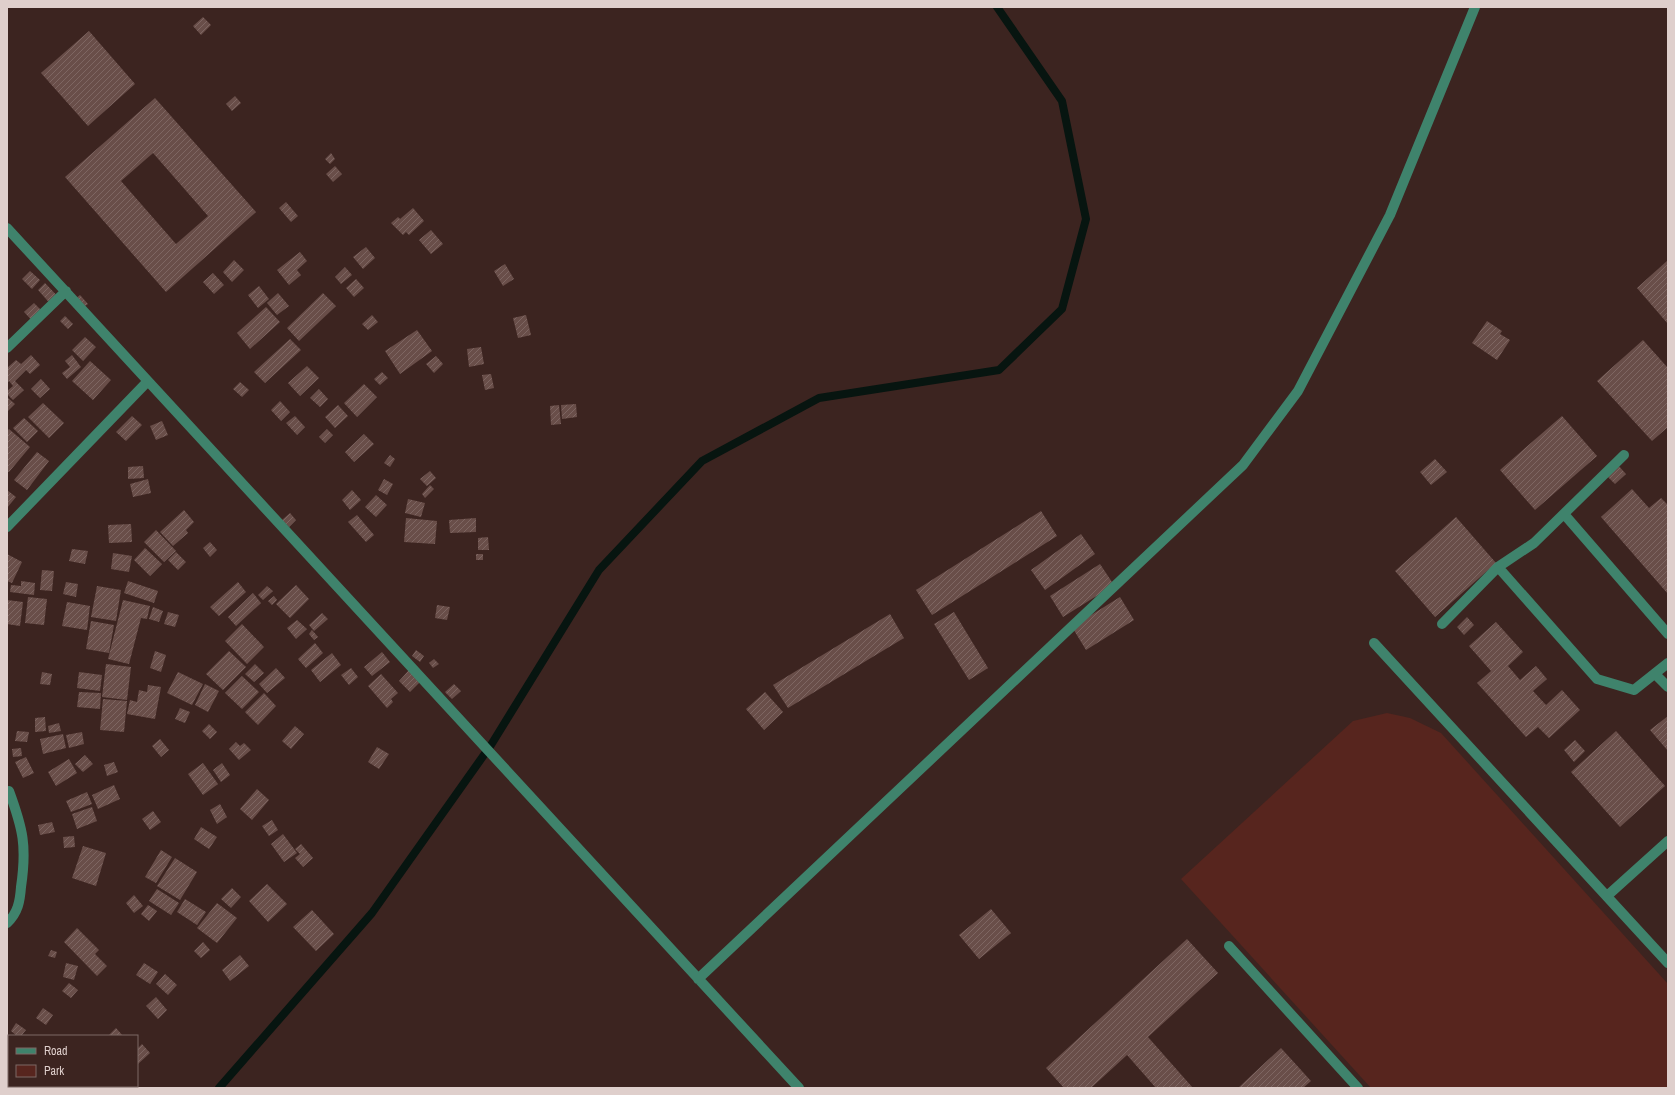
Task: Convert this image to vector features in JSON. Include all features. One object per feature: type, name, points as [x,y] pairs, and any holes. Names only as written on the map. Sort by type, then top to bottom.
[{"type":"street","points":[[698,979],[1243,466],[1298,391],[1390,215],[1475,7]]},
{"type":"street","points":[[7,228],[798,1088]]},
{"type":"street","points":[[7,348],[66,291]]},
{"type":"street","points":[[7,527],[148,381]]},
{"type":"street","points":[[1442,624],[1498,567],[1534,543],[1624,455]]},
{"type":"street","points":[[1564,514],[1668,634]]},
{"type":"street","points":[[1498,567],[1597,679],[1634,690],[1668,663]]},
{"type":"street","points":[[1374,643],[1668,963]]},
{"type":"street","points":[[1655,674],[1668,687]]},
{"type":"street","points":[[7,923],[19,906],[25,862],[24,842],[18,816],[8,791]]},
{"type":"street","points":[[1607,896],[1668,841]]},
{"type":"street","points":[[1229,946],[1358,1088]]},
{"type":"green space","points":[[1387,713],[1410,718],[1441,733],[1668,984],[1668,1088],[1371,1088],[1181,879],[1353,721]]},
{"type":"building","points":[[203,17],[211,25],[201,35],[193,26]]},
{"type":"building","points":[[89,31],[135,84],[88,126],[41,73]]},
{"type":"building","points":[[235,96],[241,103],[232,111],[226,104]]},
{"type":"building","points":[[155,98],[256,212],[166,292],[65,177]],"holes":[[[153,153],[208,216],[176,244],[121,181]]]},
{"type":"building","points":[[331,153],[335,159],[330,164],[325,159]]},
{"type":"building","points":[[335,166],[342,174],[333,182],[326,174]]},
{"type":"building","points":[[286,202],[298,216],[291,222],[279,208]]},
{"type":"building","points":[[413,208],[424,221],[409,235],[406,232],[403,235],[391,223],[398,217],[400,219]]},
{"type":"building","points":[[431,230],[443,244],[431,254],[419,240]]},
{"type":"building","points":[[366,247],[375,258],[363,269],[353,257]]},
{"type":"building","points":[[300,252],[307,261],[297,270],[301,275],[289,285],[277,270]]},
{"type":"building","points":[[234,260],[244,270],[232,282],[223,272]]},
{"type":"building","points":[[1668,260],[1668,324],[1637,288]]},
{"type":"building","points":[[505,264],[514,279],[503,286],[494,271]]},
{"type":"building","points":[[345,267],[352,275],[341,284],[335,277]]},
{"type":"building","points":[[30,271],[40,280],[32,289],[22,279]]},
{"type":"building","points":[[213,273],[224,285],[214,294],[203,282]]},
{"type":"building","points":[[356,279],[364,288],[354,297],[346,288]]},
{"type":"building","points":[[45,283],[62,301],[54,308],[38,290]]},
{"type":"building","points":[[259,286],[269,299],[258,308],[248,295]]},
{"type":"building","points":[[278,293],[289,306],[277,315],[267,303]]},
{"type":"building","points":[[323,293],[336,306],[299,341],[287,328]]},
{"type":"building","points":[[80,295],[88,304],[82,308],[75,299]]},
{"type":"building","points":[[34,303],[46,315],[36,325],[24,312]]},
{"type":"building","points":[[266,307],[280,322],[250,349],[237,333]]},
{"type":"building","points":[[372,315],[378,322],[368,330],[362,324]]},
{"type":"building","points":[[526,315],[531,335],[518,338],[513,318]]},
{"type":"building","points":[[65,316],[73,324],[68,329],[60,321]]},
{"type":"building","points":[[1487,321],[1502,331],[1500,334],[1510,340],[1497,360],[1472,343]]},
{"type":"building","points":[[417,330],[432,351],[400,374],[385,351]]},
{"type":"building","points":[[85,337],[96,347],[83,361],[72,350]]},
{"type":"building","points":[[290,339],[301,350],[265,383],[254,372]]},
{"type":"building","points":[[1643,340],[1668,368],[1668,427],[1652,441],[1597,381]]},
{"type":"building","points":[[481,347],[484,364],[469,367],[467,349]]},
{"type":"building","points":[[31,355],[40,365],[30,374],[26,370],[15,381],[24,390],[13,400],[7,394],[7,391],[13,386],[9,381],[7,383],[7,368],[16,360],[21,364]]},
{"type":"building","points":[[72,355],[81,367],[67,379],[62,373],[70,367],[65,361]]},
{"type":"building","points":[[436,356],[443,364],[434,373],[426,364]]},
{"type":"building","points":[[90,361],[111,380],[93,400],[72,381]]},
{"type":"building","points":[[307,366],[319,378],[300,396],[288,383]]},
{"type":"building","points":[[382,372],[388,378],[380,385],[374,379]]},
{"type":"building","points":[[491,374],[494,388],[485,390],[482,375]]},
{"type":"building","points":[[41,379],[50,389],[40,398],[31,389]]},
{"type":"building","points":[[240,382],[249,390],[242,397],[233,389]]},
{"type":"building","points":[[364,384],[377,397],[357,417],[344,403]]},
{"type":"building","points":[[319,389],[328,399],[320,407],[310,398]]},
{"type":"building","points":[[7,397],[15,404],[7,412]]},
{"type":"building","points":[[280,401],[290,412],[281,421],[271,410]]},
{"type":"building","points":[[43,403],[64,423],[49,438],[28,417]]},
{"type":"building","points":[[576,404],[577,417],[562,419],[561,405]]},
{"type":"building","points":[[338,405],[348,416],[335,428],[325,417]]},
{"type":"building","points":[[559,405],[561,424],[551,425],[550,406]]},
{"type":"building","points":[[132,416],[142,425],[126,441],[116,432]]},
{"type":"building","points":[[295,416],[305,427],[297,435],[286,423]]},
{"type":"building","points":[[1562,416],[1597,456],[1535,510],[1500,470]]},
{"type":"building","points":[[24,418],[38,431],[27,442],[13,428]]},
{"type":"building","points":[[162,421],[168,435],[156,440],[150,426]]},
{"type":"building","points":[[9,429],[30,447],[9,472],[7,471],[7,432]]},
{"type":"building","points":[[327,429],[333,435],[325,443],[319,437]]},
{"type":"building","points":[[364,434],[374,444],[354,462],[345,452]]},
{"type":"building","points":[[37,452],[49,461],[27,490],[14,480]]},
{"type":"building","points":[[390,455],[395,459],[390,467],[384,463]]},
{"type":"building","points":[[1435,459],[1447,472],[1431,485],[1420,472]]},
{"type":"building","points":[[1617,464],[1626,474],[1615,484],[1606,475]]},
{"type":"building","points":[[143,466],[144,478],[128,479],[128,467]]},
{"type":"building","points":[[430,471],[436,478],[427,486],[420,479]]},
{"type":"building","points":[[148,479],[151,493],[133,497],[130,484]]},
{"type":"building","points":[[384,479],[393,484],[387,495],[378,490]]},
{"type":"building","points":[[430,485],[434,489],[425,498],[422,494]]},
{"type":"building","points":[[1632,489],[1649,508],[1661,498],[1668,505],[1668,594],[1601,517]]},
{"type":"building","points":[[7,490],[16,497],[7,508]]},
{"type":"building","points":[[352,490],[361,500],[350,510],[342,500]]},
{"type":"building","points":[[376,495],[387,505],[376,517],[365,507]]},
{"type":"building","points":[[408,499],[425,503],[421,517],[405,513]]},
{"type":"building","points":[[184,510],[194,522],[186,530],[188,533],[173,546],[160,532]]},
{"type":"building","points":[[1041,511],[1057,536],[932,615],[916,590]]},
{"type":"building","points":[[290,513],[296,520],[289,527],[282,520]]},
{"type":"building","points":[[357,515],[374,535],[366,542],[348,522]]},
{"type":"building","points":[[1456,517],[1496,563],[1435,617],[1395,571]]},
{"type":"building","points":[[406,518],[437,521],[435,544],[404,542]]},
{"type":"building","points":[[476,518],[476,532],[450,533],[449,520]]},
{"type":"building","points":[[131,524],[132,542],[109,543],[108,525]]},
{"type":"building","points":[[156,530],[176,551],[164,562],[144,542]]},
{"type":"building","points":[[1081,534],[1095,554],[1045,590],[1031,570]]},
{"type":"building","points":[[488,537],[489,550],[478,550],[478,538]]},
{"type":"building","points":[[210,542],[217,550],[210,557],[203,548]]},
{"type":"building","points":[[145,548],[162,564],[150,576],[134,560]]},
{"type":"building","points":[[72,549],[88,551],[85,564],[69,561]]},
{"type":"building","points":[[176,552],[186,562],[178,570],[168,560]]},
{"type":"building","points":[[113,553],[132,556],[129,572],[111,569]]},
{"type":"building","points":[[7,554],[22,562],[12,583],[7,581]]},
{"type":"building","points":[[476,554],[483,554],[483,560],[476,560]]},
{"type":"building","points":[[1100,564],[1114,585],[1063,617],[1050,596]]},
{"type":"building","points":[[42,570],[54,571],[52,591],[40,590]]},
{"type":"building","points":[[21,581],[35,583],[34,595],[10,592],[11,585],[21,586]]},
{"type":"building","points":[[128,581],[158,591],[154,603],[124,593]]},
{"type":"building","points":[[66,582],[78,584],[76,597],[63,594]]},
{"type":"building","points":[[238,582],[246,592],[219,616],[210,607]]},
{"type":"building","points":[[296,585],[309,599],[290,618],[276,604]]},
{"type":"building","points":[[97,586],[121,590],[116,621],[91,617]]},
{"type":"building","points":[[267,586],[273,591],[263,600],[258,595]]},
{"type":"building","points":[[253,593],[261,603],[236,626],[228,617]]},
{"type":"building","points":[[274,596],[277,600],[272,605],[268,601]]},
{"type":"building","points":[[28,597],[47,599],[44,625],[25,623]]},
{"type":"building","points":[[1120,597],[1134,620],[1086,650],[1072,627]]},
{"type":"building","points":[[7,600],[23,602],[20,626],[7,624]]},
{"type":"building","points":[[123,600],[150,606],[147,619],[141,618],[129,664],[108,659]]},
{"type":"building","points":[[67,602],[90,606],[87,630],[62,626]]},
{"type":"building","points":[[437,605],[450,607],[447,620],[435,618]]},
{"type":"building","points":[[153,607],[163,611],[159,622],[149,619]]},
{"type":"building","points":[[168,612],[179,615],[175,627],[164,624]]},
{"type":"building","points":[[954,612],[988,668],[969,680],[934,624]]},
{"type":"building","points":[[322,613],[328,619],[314,631],[309,625]]},
{"type":"building","points":[[890,614],[904,638],[788,708],[773,685]]},
{"type":"building","points":[[1467,617],[1474,625],[1464,635],[1457,627]]},
{"type":"building","points":[[297,620],[307,629],[296,639],[287,628]]},
{"type":"building","points":[[91,621],[114,625],[109,653],[86,649]]},
{"type":"building","points":[[1496,622],[1523,652],[1508,666],[1520,680],[1536,666],[1547,679],[1533,691],[1546,705],[1562,690],[1580,710],[1549,738],[1538,727],[1526,737],[1477,683],[1491,671],[1469,646]]},
{"type":"building","points":[[242,624],[264,647],[247,664],[225,641]]},
{"type":"building","points":[[312,630],[318,637],[314,640],[309,634]]},
{"type":"building","points":[[315,643],[323,653],[306,668],[298,659]]},
{"type":"building","points":[[416,650],[424,656],[420,662],[412,656]]},
{"type":"building","points":[[155,651],[166,655],[161,672],[150,668]]},
{"type":"building","points":[[229,651],[246,667],[223,690],[206,674]]},
{"type":"building","points":[[382,652],[390,662],[372,676],[364,667]]},
{"type":"building","points":[[332,653],[341,665],[320,682],[311,670]]},
{"type":"building","points":[[434,659],[439,664],[433,668],[429,663]]},
{"type":"building","points":[[106,664],[131,667],[127,700],[102,697]]},
{"type":"building","points":[[255,664],[264,673],[254,682],[245,674]]},
{"type":"building","points":[[276,668],[285,678],[267,693],[259,684]]},
{"type":"building","points":[[351,668],[358,677],[349,685],[341,675]]},
{"type":"building","points":[[409,670],[420,682],[410,692],[399,681]]},
{"type":"building","points":[[42,672],[52,674],[50,685],[40,684]]},
{"type":"building","points":[[79,672],[102,675],[100,691],[77,688]]},
{"type":"building","points":[[178,672],[203,684],[192,705],[167,693]]},
{"type":"building","points":[[381,674],[398,693],[391,699],[393,702],[387,708],[368,686]]},
{"type":"building","points":[[242,676],[259,692],[242,709],[225,693]]},
{"type":"building","points":[[205,684],[219,691],[208,712],[195,705]]},
{"type":"building","points":[[454,684],[461,691],[452,699],[445,692]]},
{"type":"building","points":[[148,685],[161,687],[155,719],[127,714],[130,700],[137,702],[139,690],[147,692]]},
{"type":"building","points":[[79,692],[101,693],[100,709],[77,707]]},
{"type":"building","points":[[765,692],[783,712],[764,730],[746,709]]},
{"type":"building","points":[[264,693],[276,706],[258,725],[245,712]]},
{"type":"building","points":[[103,699],[127,701],[124,732],[100,730]]},
{"type":"building","points":[[180,708],[190,712],[185,723],[175,719]]},
{"type":"building","points":[[1668,716],[1668,751],[1650,730]]},
{"type":"building","points":[[45,717],[46,731],[35,732],[35,718]]},
{"type":"building","points":[[59,723],[61,731],[49,733],[48,726]]},
{"type":"building","points":[[209,724],[217,732],[210,739],[202,731]]},
{"type":"building","points":[[295,726],[304,734],[291,749],[282,741]]},
{"type":"building","points":[[17,731],[29,732],[27,742],[15,741]]},
{"type":"building","points":[[1616,731],[1665,786],[1620,827],[1571,772]]},
{"type":"building","points":[[82,732],[84,744],[69,748],[66,735]]},
{"type":"building","points":[[63,734],[66,748],[43,754],[40,739]]},
{"type":"building","points":[[160,739],[169,750],[161,757],[152,746]]},
{"type":"building","points":[[1575,740],[1585,751],[1574,762],[1564,750]]},
{"type":"building","points":[[236,742],[240,746],[244,743],[251,750],[239,760],[229,749]]},
{"type":"building","points":[[377,747],[389,754],[379,769],[368,762]]},
{"type":"building","points":[[21,748],[22,756],[13,757],[12,749]]},
{"type":"building","points":[[85,755],[93,764],[83,772],[75,764]]},
{"type":"building","points":[[26,757],[34,773],[23,778],[15,762]]},
{"type":"building","points":[[69,759],[77,773],[56,786],[48,772]]},
{"type":"building","points":[[114,762],[118,772],[107,776],[104,765]]},
{"type":"building","points":[[203,763],[218,784],[203,795],[188,774]]},
{"type":"building","points":[[222,763],[230,775],[221,782],[213,770]]},
{"type":"building","points":[[114,785],[120,799],[98,809],[92,795]]},
{"type":"building","points":[[257,789],[269,800],[252,820],[240,809]]},
{"type":"building","points":[[87,792],[92,804],[71,812],[66,801]]},
{"type":"building","points":[[220,804],[227,817],[217,824],[210,810]]},
{"type":"building","points":[[92,807],[97,821],[77,829],[72,814]]},
{"type":"building","points":[[153,811],[161,822],[150,830],[142,819]]},
{"type":"building","points":[[272,820],[278,830],[269,836],[262,826]]},
{"type":"building","points":[[52,822],[55,832],[40,835],[38,825]]},
{"type":"building","points":[[201,827],[217,837],[209,849],[194,839]]},
{"type":"building","points":[[283,834],[297,853],[284,862],[271,844]]},
{"type":"building","points":[[74,836],[75,847],[64,848],[63,837]]},
{"type":"building","points":[[301,844],[313,858],[303,867],[295,858],[300,854],[295,849]]},
{"type":"building","points":[[83,846],[106,853],[96,886],[72,878]]},
{"type":"building","points":[[161,850],[172,857],[156,883],[145,877]]},
{"type":"building","points":[[175,858],[197,872],[180,900],[157,886]]},
{"type":"building","points":[[267,884],[287,904],[268,922],[249,901]]},
{"type":"building","points":[[232,888],[241,897],[231,908],[221,899]]},
{"type":"building","points":[[157,889],[179,903],[171,915],[149,901]]},
{"type":"building","points":[[134,895],[143,906],[134,913],[126,903]]},
{"type":"building","points":[[185,899],[206,912],[197,925],[177,912]]},
{"type":"building","points":[[217,903],[237,918],[217,943],[197,928]]},
{"type":"building","points":[[148,905],[157,911],[149,921],[141,914]]},
{"type":"building","points":[[991,909],[1011,933],[979,959],[959,935]]},
{"type":"building","points":[[312,910],[334,934],[316,951],[293,927]]},
{"type":"building","points":[[77,928],[99,950],[95,954],[107,966],[97,976],[64,942]]},
{"type":"building","points":[[1187,939],[1218,973],[1148,1037],[1193,1088],[1156,1088],[1127,1055],[1091,1088],[1064,1088],[1046,1068]]},
{"type":"building","points":[[203,942],[210,950],[201,958],[194,951]]},
{"type":"building","points":[[51,950],[57,952],[55,958],[48,956]]},
{"type":"building","points":[[240,955],[249,966],[230,981],[222,970]]},
{"type":"building","points":[[66,963],[78,966],[74,980],[63,977]]},
{"type":"building","points":[[144,963],[158,972],[150,984],[136,975]]},
{"type":"building","points":[[165,974],[177,985],[168,995],[156,984]]},
{"type":"building","points":[[69,983],[78,990],[71,998],[62,991]]},
{"type":"building","points":[[156,997],[167,1010],[158,1019],[146,1006]]},
{"type":"building","points":[[43,1008],[53,1015],[46,1025],[36,1018]]},
{"type":"building","points":[[16,1023],[26,1030],[22,1035],[16,1035],[11,1031]]},
{"type":"building","points":[[116,1028],[122,1035],[109,1035]]},
{"type":"building","points":[[142,1044],[150,1053],[138,1064],[138,1048]]},
{"type":"building","points":[[1281,1048],[1311,1081],[1303,1088],[1238,1088]]},
{"type":"waterway","points":[[219,1088],[372,913],[491,745],[599,570],[702,461],[819,398],[999,370],[1062,309],[1086,219],[1062,101],[997,7]]}]
